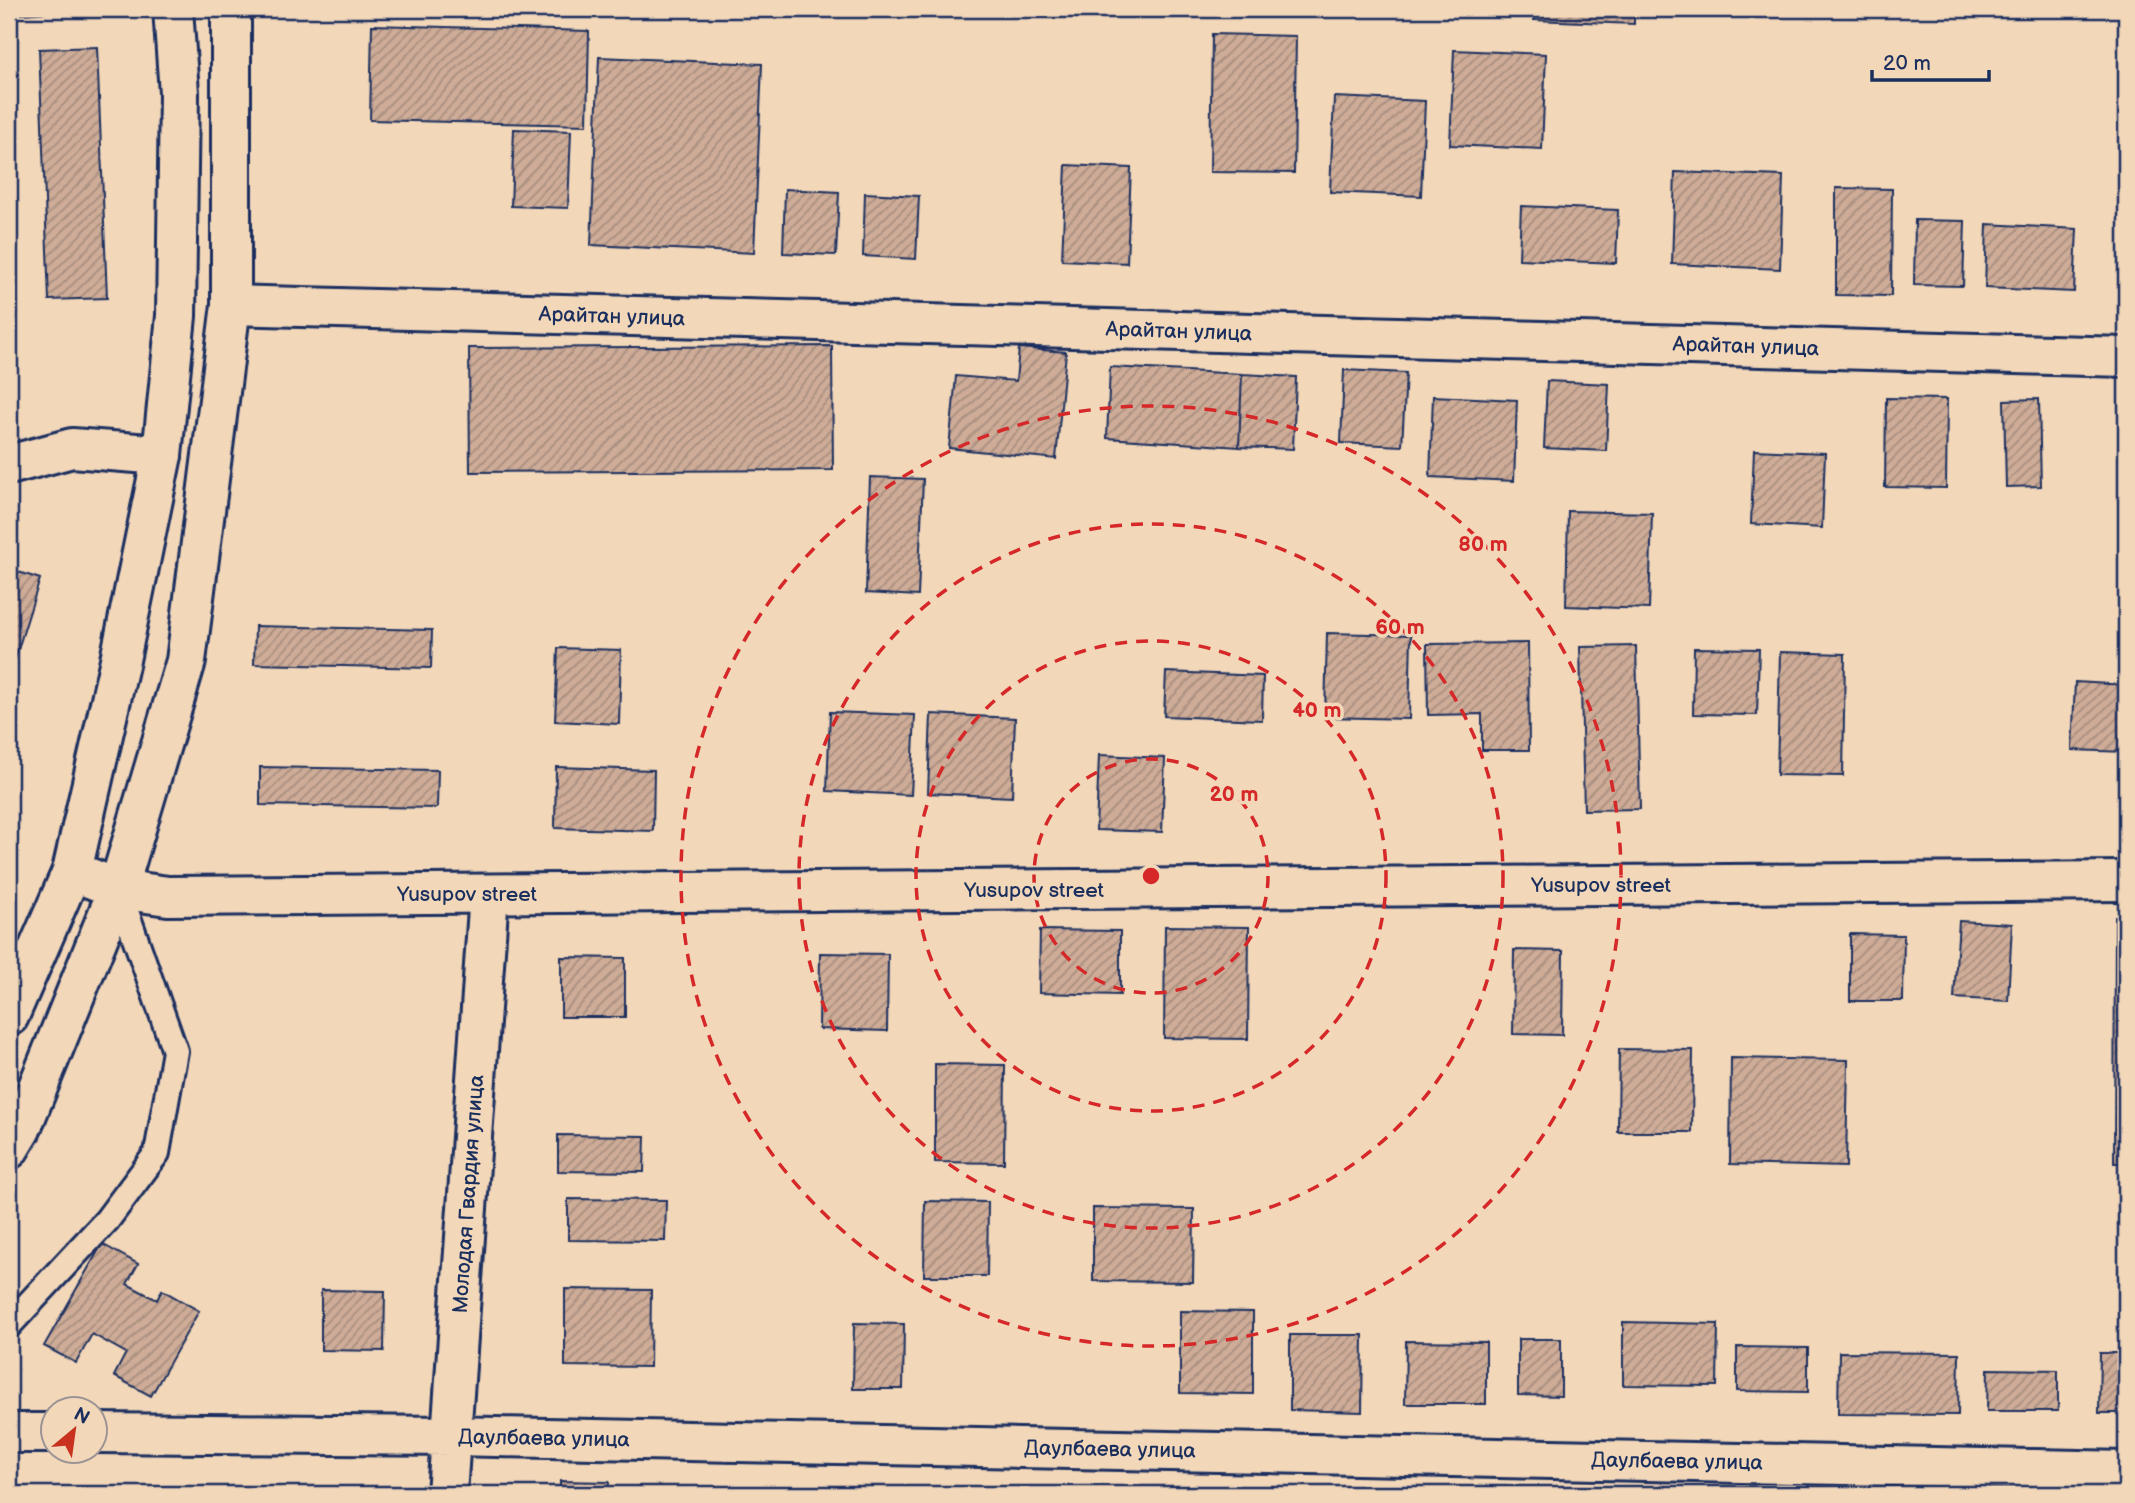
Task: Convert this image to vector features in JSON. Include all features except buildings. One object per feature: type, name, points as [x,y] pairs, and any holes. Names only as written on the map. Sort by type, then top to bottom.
[{"type":"main road","points":[[9,1016],[72,871],[120,660],[162,455],[176,316],[179,93],[173,9]]},
{"type":"main road","points":[[9,1149],[21,1129],[118,889],[186,660],[231,305],[231,9]]},
{"type":"main road","name":"Арайтан улица","points":[[231,305],[2126,357]]},
{"type":"main road","points":[[9,465],[72,448],[162,455]]},
{"type":"main road","name":"Yusupov street","points":[[72,871],[118,889],[168,896],[2126,881]]},
{"type":"main road","name":"Молодая Гвардия улица","points":[[447,1494],[489,894]]},
{"type":"main road","points":[[9,1433],[38,1433]]},
{"type":"main road","name":"Даулбаева улица","points":[[108,1433],[451,1436],[2126,1471]]},
{"type":"lane","points":[[9,1325],[107,1220],[157,1153],[175,1051],[118,889]]}]
